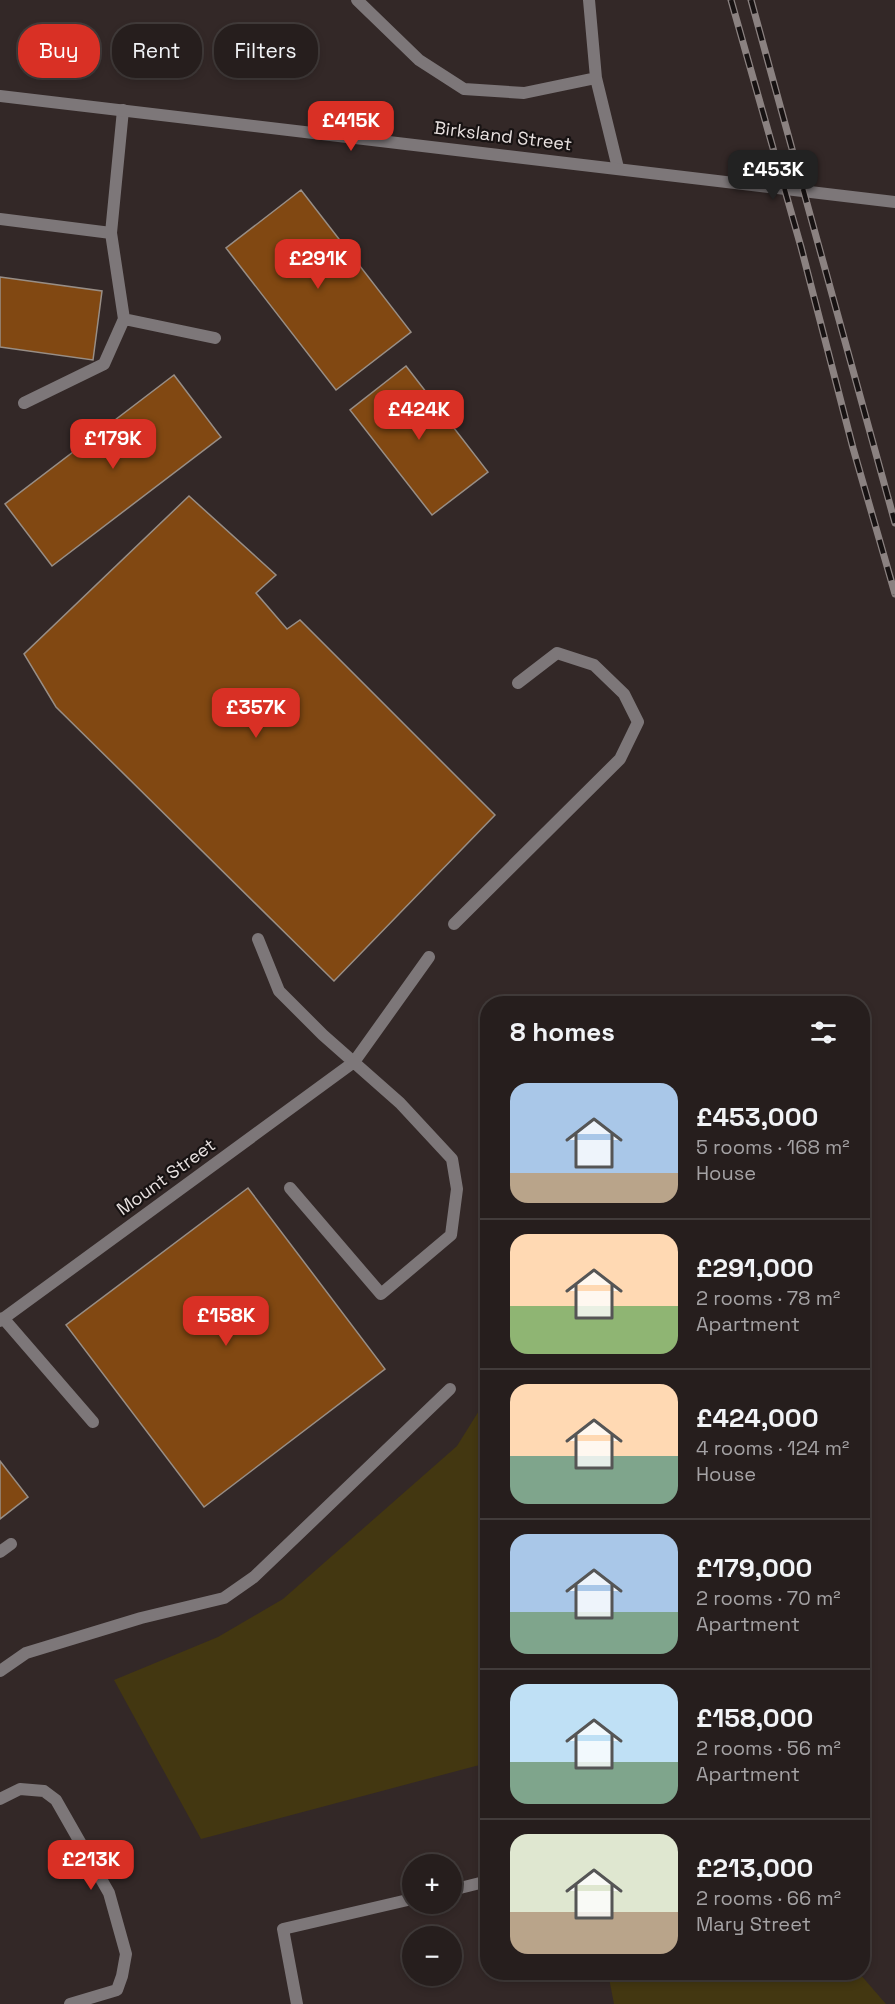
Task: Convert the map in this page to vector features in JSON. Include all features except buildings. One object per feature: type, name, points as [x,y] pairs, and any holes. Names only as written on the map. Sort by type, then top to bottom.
[{"type":"street","points":[[357,0],[419,60],[464,89],[524,93],[596,78]]},
{"type":"street","points":[[589,0],[596,78],[618,168]]},
{"type":"street","name":"Birksland Street","points":[[0,96],[895,202]]},
{"type":"street","points":[[24,403],[104,363],[124,319],[111,233],[123,110]]},
{"type":"street","points":[[0,219],[111,233]]},
{"type":"street","points":[[124,319],[215,338]]},
{"type":"street","points":[[454,924],[620,759],[638,722],[624,694],[594,665],[557,653],[518,683]]},
{"type":"street","points":[[258,939],[279,990],[323,1035],[400,1103],[452,1159],[456,1189],[451,1235],[381,1294],[290,1188]]},
{"type":"street","name":"Mount Street","points":[[2,1320],[354,1062],[429,957]]},
{"type":"street","points":[[2,1320],[93,1422]]},
{"type":"street","points":[[0,1671],[26,1653],[141,1618],[224,1598],[254,1577],[450,1389]]},
{"type":"street","points":[[0,1552],[11,1544]]},
{"type":"street","points":[[0,1799],[20,1789],[44,1791],[56,1800],[109,1893],[126,1954],[123,1976],[117,1990],[70,2004]]},
{"type":"street","points":[[462,1888],[480,1883]]},
{"type":"street","points":[[297,2004],[283,1929],[402,1901]]},
{"type":"shaded area","points":[[480,1409],[480,1765],[201,1839],[114,1680],[218,1637],[283,1599],[457,1446]]},
{"type":"shaded area","points":[[609,1980],[865,1980],[886,2004],[614,2004]]},
{"type":"railway","points":[[731,0],[895,594]]},
{"type":"railway","points":[[751,0],[895,523]]}]
